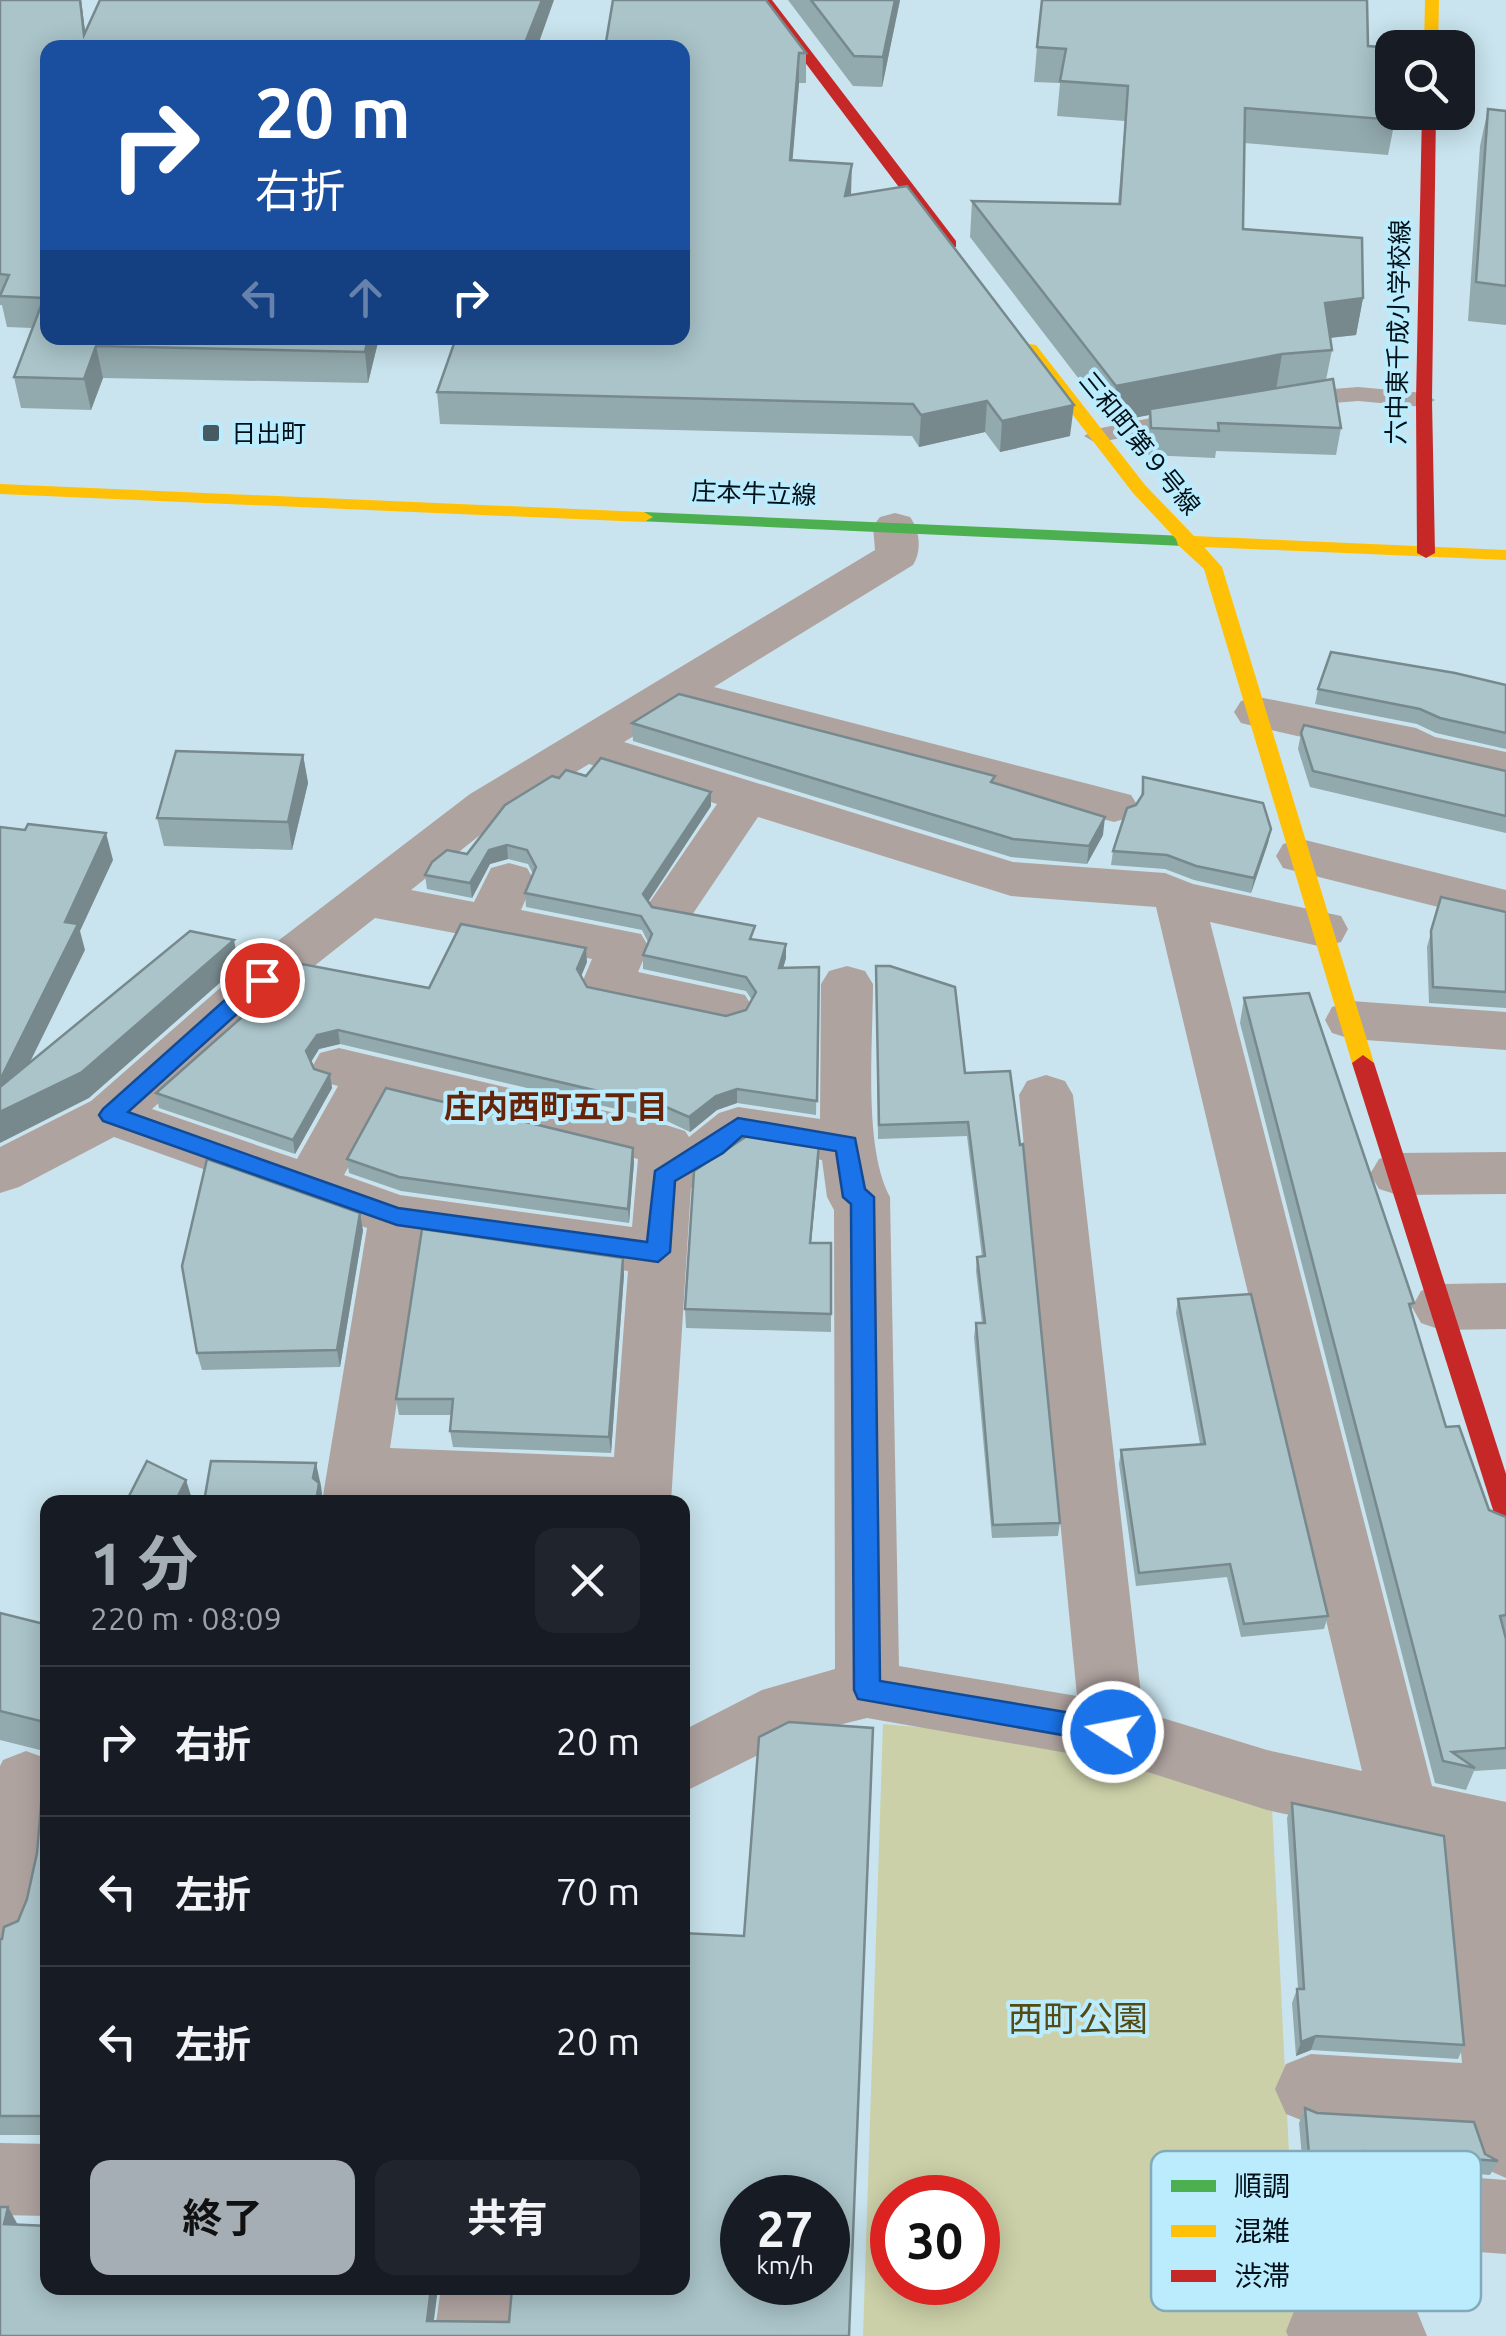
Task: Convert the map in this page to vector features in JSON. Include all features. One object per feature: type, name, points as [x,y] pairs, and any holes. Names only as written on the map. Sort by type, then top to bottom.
[{"type":"street","points":[[764,0],[964,262]]},
{"type":"street","points":[[1431,30],[1432,0]]},
{"type":"street","name":"六中東千成小学校線","points":[[1426,553],[1424,400],[1430,130]]},
{"type":"street","name":"三和町第９号線","points":[[1012,325],[1096,436],[1182,538],[1213,567],[1350,1020],[1506,1512]]},
{"type":"street","name":"庄本牛立線","points":[[0,489],[1506,555]]},
{"type":"street","points":[[0,1172],[110,1115],[262,980],[486,806],[897,555],[895,526]]},
{"type":"street","points":[[670,691],[1114,806]]},
{"type":"street","points":[[1258,712],[1416,744],[1415,748],[1506,768]]},
{"type":"street","points":[[584,746],[1011,879],[1166,890],[1180,898],[1323,929]]},
{"type":"street","points":[[727,1008],[607,985],[644,924],[747,797]]},
{"type":"street","points":[[1301,856],[1506,907]]},
{"type":"street","points":[[1180,898],[1404,1807]]},
{"type":"street","points":[[368,900],[499,901],[644,924]]},
{"type":"street","points":[[847,984],[847,1144],[855,1197],[862,1197],[867,1690]]},
{"type":"street","points":[[1350,1020],[1506,1031]]},
{"type":"street","points":[[311,1185],[355,1071],[666,1145],[642,1493],[354,1487],[397,1216]]},
{"type":"street","points":[[1046,1096],[1113,1732]]},
{"type":"street","points":[[110,1115],[397,1216],[658,1252]]},
{"type":"street","points":[[664,1177],[715,1147],[738,1126],[847,1144]]},
{"type":"street","points":[[1398,1174],[1506,1173]]},
{"type":"street","points":[[1441,1307],[1506,1306]]},
{"type":"street","points":[[690,1760],[785,1710],[867,1690],[1014,1712],[1113,1732],[1267,1780],[1404,1807],[1489,1829],[1504,2121],[1311,2089]]},
{"type":"street","points":[[0,1917],[25,1781]]},
{"type":"street","points":[[0,2179],[40,2180]]},
{"type":"street","points":[[1481,2215],[1506,2217]]},
{"type":"street","points":[[472,2336],[477,2295]]},
{"type":"lane","points":[[1277,401],[1358,394],[1424,400]]},
{"type":"lane","points":[[1096,436],[1205,415]]},
{"type":"green space","name":"西町公園","points":[[883,1724],[1050,1739],[1272,1807],[1289,2151],[1151,2151],[1151,2311],[1297,2311],[1298,2336],[863,2336]]},
{"type":"building","points":[[0,0],[80,0],[84,35],[100,0],[542,0],[526,40],[40,40],[40,298],[0,296],[9,275],[0,274]]},
{"type":"building","points":[[613,0],[766,0],[806,53],[799,53],[790,160],[852,164],[845,196],[907,186],[1074,405],[1002,421],[987,401],[921,415],[913,404],[437,392],[454,345],[690,345],[690,40],[606,40]]},
{"type":"building","points":[[811,0],[895,0],[883,57],[854,56]]},
{"type":"building","points":[[1042,0],[1367,0],[1368,46],[1375,47],[1375,118],[1245,108],[1243,229],[1362,238],[1363,298],[1325,303],[1332,350],[1282,354],[1116,386],[972,201],[1120,204],[1128,86],[1060,81],[1066,49],[1037,47]]},
{"type":"building","points":[[1488,109],[1506,111],[1506,286],[1476,282]]},
{"type":"building","points":[[40,309],[40,345],[366,345],[365,352],[96,346],[84,379],[14,377]]},
{"type":"building","points":[[1333,379],[1341,428],[1218,423],[1219,431],[1151,428],[1150,409]]},
{"type":"building","points":[[1331,652],[1506,685],[1506,733],[1440,718],[1420,709],[1318,689]]},
{"type":"building","points":[[679,694],[995,776],[991,782],[1105,817],[1089,846],[1013,839],[632,723]]},
{"type":"building","points":[[1304,725],[1506,771],[1506,816],[1313,771],[1301,733]]},
{"type":"building","points":[[176,751],[303,755],[288,822],[157,818]]},
{"type":"building","points":[[601,758],[711,792],[643,894],[652,907],[755,926],[750,939],[786,944],[779,968],[819,967],[817,1101],[737,1089],[716,1096],[689,1117],[666,1107],[338,1030],[317,1035],[306,1051],[314,1069],[330,1074],[293,1140],[156,1093],[302,964],[429,988],[461,924],[586,948],[577,969],[587,987],[726,1016],[746,1010],[756,992],[746,977],[643,955],[652,934],[641,916],[525,893],[536,867],[527,850],[507,845],[489,850],[470,883],[425,875],[432,862],[447,850],[467,854],[505,805],[552,776],[559,778],[566,770],[586,776]]},
{"type":"building","points":[[1143,777],[1263,803],[1271,829],[1254,878],[1196,866],[1167,855],[1113,851],[1127,808],[1136,805],[1143,794]]},
{"type":"building","points":[[28,824],[106,833],[65,922],[78,924],[0,1080],[0,827],[25,830]]},
{"type":"building","points":[[1441,897],[1506,912],[1506,992],[1433,987],[1431,931]]},
{"type":"building","points":[[190,931],[234,940],[82,1072],[0,1112],[0,1087]]},
{"type":"building","points":[[876,966],[890,966],[955,987],[965,1073],[1010,1071],[1020,1145],[1023,1144],[1060,1523],[993,1525],[976,1323],[985,1323],[977,1257],[985,1256],[968,1122],[879,1125]]},
{"type":"building","points":[[1309,993],[1414,1303],[1409,1304],[1446,1427],[1459,1426],[1489,1510],[1506,1517],[1506,1615],[1500,1616],[1506,1639],[1506,1748],[1452,1752],[1475,1768],[1443,1761],[1244,998]]},
{"type":"building","points":[[386,1088],[633,1148],[628,1209],[399,1177],[347,1159]]},
{"type":"building","points":[[750,1134],[819,1144],[810,1243],[831,1243],[831,1314],[685,1309],[694,1171]]},
{"type":"building","points":[[207,1159],[360,1213],[337,1350],[197,1353],[182,1266]]},
{"type":"building","points":[[422,1229],[623,1258],[609,1437],[450,1431],[453,1399],[396,1399]]},
{"type":"building","points":[[1251,1294],[1328,1616],[1244,1624],[1230,1564],[1139,1573],[1121,1450],[1205,1444],[1178,1299]]},
{"type":"building","points":[[147,1461],[186,1480],[178,1495],[130,1495]]},
{"type":"building","points":[[211,1461],[316,1463],[313,1478],[319,1483],[317,1495],[205,1495]]},
{"type":"building","points":[[0,1613],[40,1623],[40,1721],[0,1711]]},
{"type":"building","points":[[789,1722],[873,1728],[849,2336],[0,2336],[0,2207],[8,2207],[4,2224],[40,2226],[40,2295],[430,2295],[427,2321],[509,2322],[511,2295],[690,2295],[690,1933],[744,1936],[759,1737]]},
{"type":"building","points":[[1292,1803],[1444,1836],[1464,2045],[1316,2036],[1301,2042],[1297,1989],[1304,1989]]},
{"type":"building","points":[[40,1817],[40,2116],[0,2116],[0,1939],[4,1927],[18,1921],[37,1853]]},
{"type":"building","points":[[1305,2108],[1317,2113],[1474,2122],[1485,2154],[1498,2161],[1481,2160],[1481,2151],[1309,2151]]},
{"type":"traffic: fast","points":[[644,517],[1184,541]]},
{"type":"traffic: slow","points":[[1431,30],[1432,0]]},
{"type":"traffic: slow","points":[[1030,349],[1139,489],[1213,567],[1363,1063]]},
{"type":"traffic: slow","points":[[0,489],[644,517]]},
{"type":"traffic: slow","points":[[1184,541],[1506,555]]},
{"type":"traffic: jam","points":[[765,0],[950,244]]},
{"type":"traffic: jam","points":[[1426,553],[1429,130]]},
{"type":"traffic: jam","points":[[1363,1063],[1506,1513]]},
{"type":"place","name":"日出町","points":[[211,433]]},
{"type":"district","name":"庄内西町五丁目","points":[[556,1106]]},
{"type":"route","points":[[262,980],[110,1115],[397,1216],[658,1252],[664,1177],[715,1147],[738,1126],[847,1144],[855,1197],[862,1197],[867,1690],[1014,1712],[1113,1732]]}]
